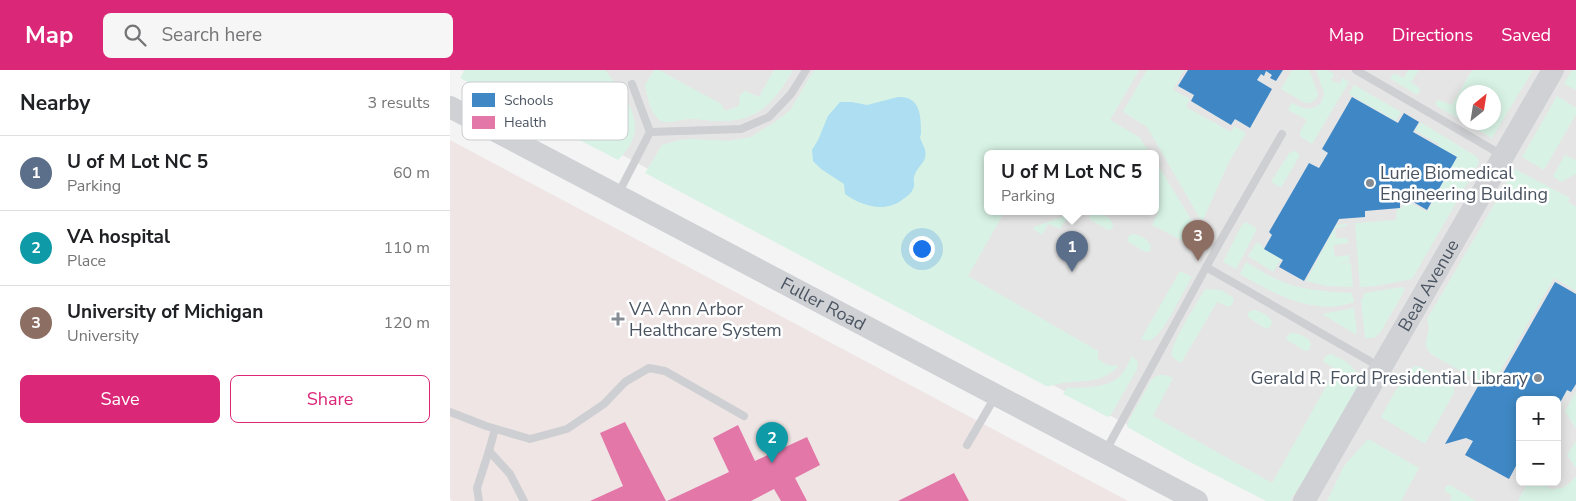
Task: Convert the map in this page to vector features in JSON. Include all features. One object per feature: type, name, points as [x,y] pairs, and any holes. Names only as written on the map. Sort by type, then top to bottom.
[{"type":"main road","name":"Beal Avenue","points":[[1304,501],[1553,70]]},
{"type":"main road","name":"Fuller Road","points":[[450,107],[462,113]]},
{"type":"main road","name":"Fuller Road","points":[[512,140],[1197,501]]},
{"type":"lane","points":[[650,132],[741,129],[769,117],[792,94],[806,70]]},
{"type":"lane","points":[[1356,70],[1504,156]]},
{"type":"lane","points":[[617,196],[650,132],[632,84]]},
{"type":"lane","points":[[1105,452],[1206,267],[1282,134]]},
{"type":"lane","points":[[1206,267],[1382,368]]},
{"type":"lane","points":[[450,412],[495,429],[530,439],[568,429],[604,404],[625,382],[649,368],[664,371],[744,416]]},
{"type":"lane","points":[[966,445],[996,395]]},
{"type":"lane","points":[[479,501],[476,488],[495,429]]},
{"type":"lane","points":[[489,451],[510,474],[524,501]]},
{"type":"shaded area","points":[[463,70],[1576,70],[1576,501],[1270,501],[594,140],[628,140],[628,82],[485,82]]},
{"type":"shaded area","name":"VA Ann Arbor Healthcare System","points":[[450,140],[1128,501],[452,501],[450,498]]},
{"type":"green space","points":[[462,70],[605,70],[614,82],[468,82],[460,78],[464,71]]},
{"type":"green space","points":[[654,70],[659,70],[721,104],[725,111],[739,106],[740,95],[745,91],[759,97],[774,70],[793,70],[779,92],[764,108],[755,114],[732,120],[691,119],[664,122],[653,112],[645,85]]},
{"type":"green space","points":[[814,70],[1139,70],[1110,120],[1139,137],[1148,150],[984,150],[984,215],[1003,215],[968,276],[1098,351],[1098,359],[1107,365],[1119,366],[1106,376],[1099,378],[1046,386],[645,173],[662,145],[679,140],[729,141],[751,137],[778,120],[791,109]]},
{"type":"green space","points":[[1147,70],[1184,70],[1173,90],[1190,99],[1186,107],[1231,132],[1234,126],[1246,133],[1228,164],[1203,220],[1199,217],[1147,127],[1123,112]]},
{"type":"green space","points":[[1292,70],[1309,70],[1318,94],[1316,99],[1310,103],[1305,103],[1281,89]]},
{"type":"green space","points":[[1316,70],[1328,70],[1334,74],[1331,80],[1339,84],[1343,78],[1349,82],[1312,144],[1300,136],[1300,132],[1307,120],[1288,110],[1292,103],[1310,109],[1321,103],[1324,93]]},
{"type":"green space","points":[[1408,70],[1419,70],[1411,82],[1420,89],[1418,94],[1391,79],[1391,76],[1395,74],[1404,78]]},
{"type":"green space","points":[[1472,70],[1533,70],[1501,123],[1501,85],[1463,85]]},
{"type":"green space","points":[[1572,70],[1576,70],[1576,90],[1564,84]]},
{"type":"green space","points":[[1354,85],[1401,112],[1396,121],[1349,94]]},
{"type":"green space","points":[[1557,96],[1576,108],[1576,114],[1544,170],[1522,157]]},
{"type":"green space","points":[[1456,98],[1456,117],[1438,107],[1435,103],[1438,100],[1452,105]]},
{"type":"green space","points":[[628,103],[635,125],[634,136],[628,148],[618,160],[579,140],[628,140]]},
{"type":"green space","points":[[1420,122],[1474,155],[1478,158],[1479,163],[1412,279],[1360,287],[1355,223],[1396,220],[1397,209],[1402,208],[1401,203],[1403,199],[1427,212],[1457,157],[1438,146],[1439,144],[1415,131]]},
{"type":"green space","points":[[1478,130],[1497,130],[1492,138]]},
{"type":"green space","points":[[1293,150],[1300,155],[1281,188],[1272,180]]},
{"type":"green space","points":[[1565,155],[1576,160],[1576,174],[1561,182],[1553,176]]},
{"type":"green space","points":[[1159,167],[1197,229],[1189,244],[1152,225],[1157,215],[1159,215]]},
{"type":"green space","points":[[1515,169],[1570,198],[1568,202],[1576,207],[1576,291],[1554,278],[1497,377],[1484,370],[1478,381],[1431,354],[1426,344],[1429,330],[1427,319]]},
{"type":"green space","points":[[1067,215],[1060,229],[1048,224],[1042,235],[1033,229],[1034,227]]},
{"type":"green space","points":[[1090,215],[1105,215],[1112,221],[1112,229],[1108,230],[1089,219]]},
{"type":"green space","points":[[1246,222],[1257,229],[1236,269],[1223,262],[1242,225]]},
{"type":"green space","points":[[1347,224],[1347,226],[1335,228],[1336,238],[1347,238],[1349,243],[1333,245],[1335,257],[1349,255],[1350,262],[1336,263],[1351,263],[1353,287],[1326,286],[1306,281],[1336,225]]},
{"type":"green space","points":[[1132,234],[1146,239],[1151,246],[1150,251],[1145,252],[1127,241],[1128,237]]},
{"type":"green space","points":[[1257,242],[1263,246],[1262,248],[1281,259],[1273,272],[1248,256]]},
{"type":"green space","points":[[1246,262],[1276,279],[1294,286],[1352,293],[1354,302],[1324,307],[1294,301],[1240,274]]},
{"type":"green space","points":[[1180,271],[1192,277],[1174,310],[1163,328],[1153,339],[1147,341],[1141,339]]},
{"type":"green space","points":[[1403,287],[1405,290],[1380,333],[1374,338],[1365,338],[1361,300],[1364,293]]},
{"type":"green space","points":[[1205,289],[1221,290],[1234,298],[1232,305],[1229,307],[1217,302],[1181,363],[1172,356],[1172,351],[1179,333]]},
{"type":"green space","points":[[1354,308],[1357,335],[1322,314]]},
{"type":"green space","points":[[1253,310],[1269,317],[1272,322],[1270,327],[1266,329],[1248,317],[1248,313]]},
{"type":"green space","points":[[1291,333],[1308,339],[1311,344],[1309,350],[1305,351],[1286,339]]},
{"type":"green space","points":[[1331,354],[1350,364],[1356,372],[1359,383],[1317,459],[1290,501],[1266,501],[1127,427],[1152,379],[1160,375],[1173,378],[1153,416],[1272,483],[1336,369],[1323,360]]},
{"type":"green space","points":[[1132,356],[1138,362],[1137,369],[1111,415],[1108,417],[1063,394],[1067,388],[1102,385],[1115,380],[1124,372]]},
{"type":"green space","points":[[1415,366],[1421,367],[1454,385],[1454,393],[1425,444],[1381,417],[1406,372]]},
{"type":"green space","points":[[1576,392],[1576,429],[1565,411]]},
{"type":"green space","points":[[1368,439],[1419,468],[1401,501],[1327,501],[1344,466]]},
{"type":"green space","points":[[1576,441],[1576,468],[1567,455]]},
{"type":"green space","points":[[1576,476],[1576,501],[1518,501],[1526,486],[1546,486],[1551,489],[1562,488]]},
{"type":"green space","points":[[1450,485],[1476,501],[1450,501],[1452,496],[1445,491],[1445,487]]},
{"type":"water","points":[[898,97],[911,100],[918,108],[920,113],[920,138],[925,150],[925,158],[915,174],[913,189],[907,197],[888,206],[866,205],[845,194],[844,184],[821,169],[813,161],[812,150],[828,116],[840,102],[867,105]]},
{"type":"building: Schools","points":[[1188,70],[1283,70],[1276,81],[1270,78],[1272,75],[1266,71],[1264,76],[1261,74],[1257,80],[1272,89],[1250,128],[1235,119],[1231,125],[1191,101],[1194,95],[1178,86]]},
{"type":"building: Schools","name":"Lurie Biomedical Engineering Building","points":[[1352,97],[1398,123],[1404,113],[1419,122],[1413,132],[1457,157],[1427,210],[1403,196],[1400,208],[1365,211],[1365,217],[1339,219],[1304,281],[1279,267],[1283,260],[1264,249],[1272,235],[1269,232],[1309,163],[1319,168],[1328,153],[1322,149]]},
{"type":"building: Schools","name":"Gerald R. Ford Presidential Library","points":[[1555,282],[1576,294],[1576,384],[1571,392],[1567,390],[1561,401],[1561,396],[1516,396],[1516,466],[1509,479],[1465,455],[1473,441],[1466,438],[1445,444],[1485,374],[1498,382]]},
{"type":"building: Health","points":[[625,422],[666,501],[590,501],[623,486],[600,433]]},
{"type":"building: Health","points":[[738,425],[755,461],[807,437],[820,465],[795,478],[807,501],[781,501],[774,489],[751,501],[667,501],[729,472],[713,438]]},
{"type":"building: Health","points":[[954,473],[969,501],[898,501]]},
{"type":"place","name":"Lurie Biomedical Engineering Building","points":[[1370,183]]},
{"type":"place","name":"University of Michigan","points":[[1198,261]]},
{"type":"place","name":"U of M Lot NC 5","points":[[1072,272]]},
{"type":"place","name":"VA Ann Arbor Healthcare System","points":[[618,319]]},
{"type":"place","name":"Gerald R. Ford Presidential Library","points":[[1538,378]]},
{"type":"place","name":"VA hospital","points":[[772,463]]}]
